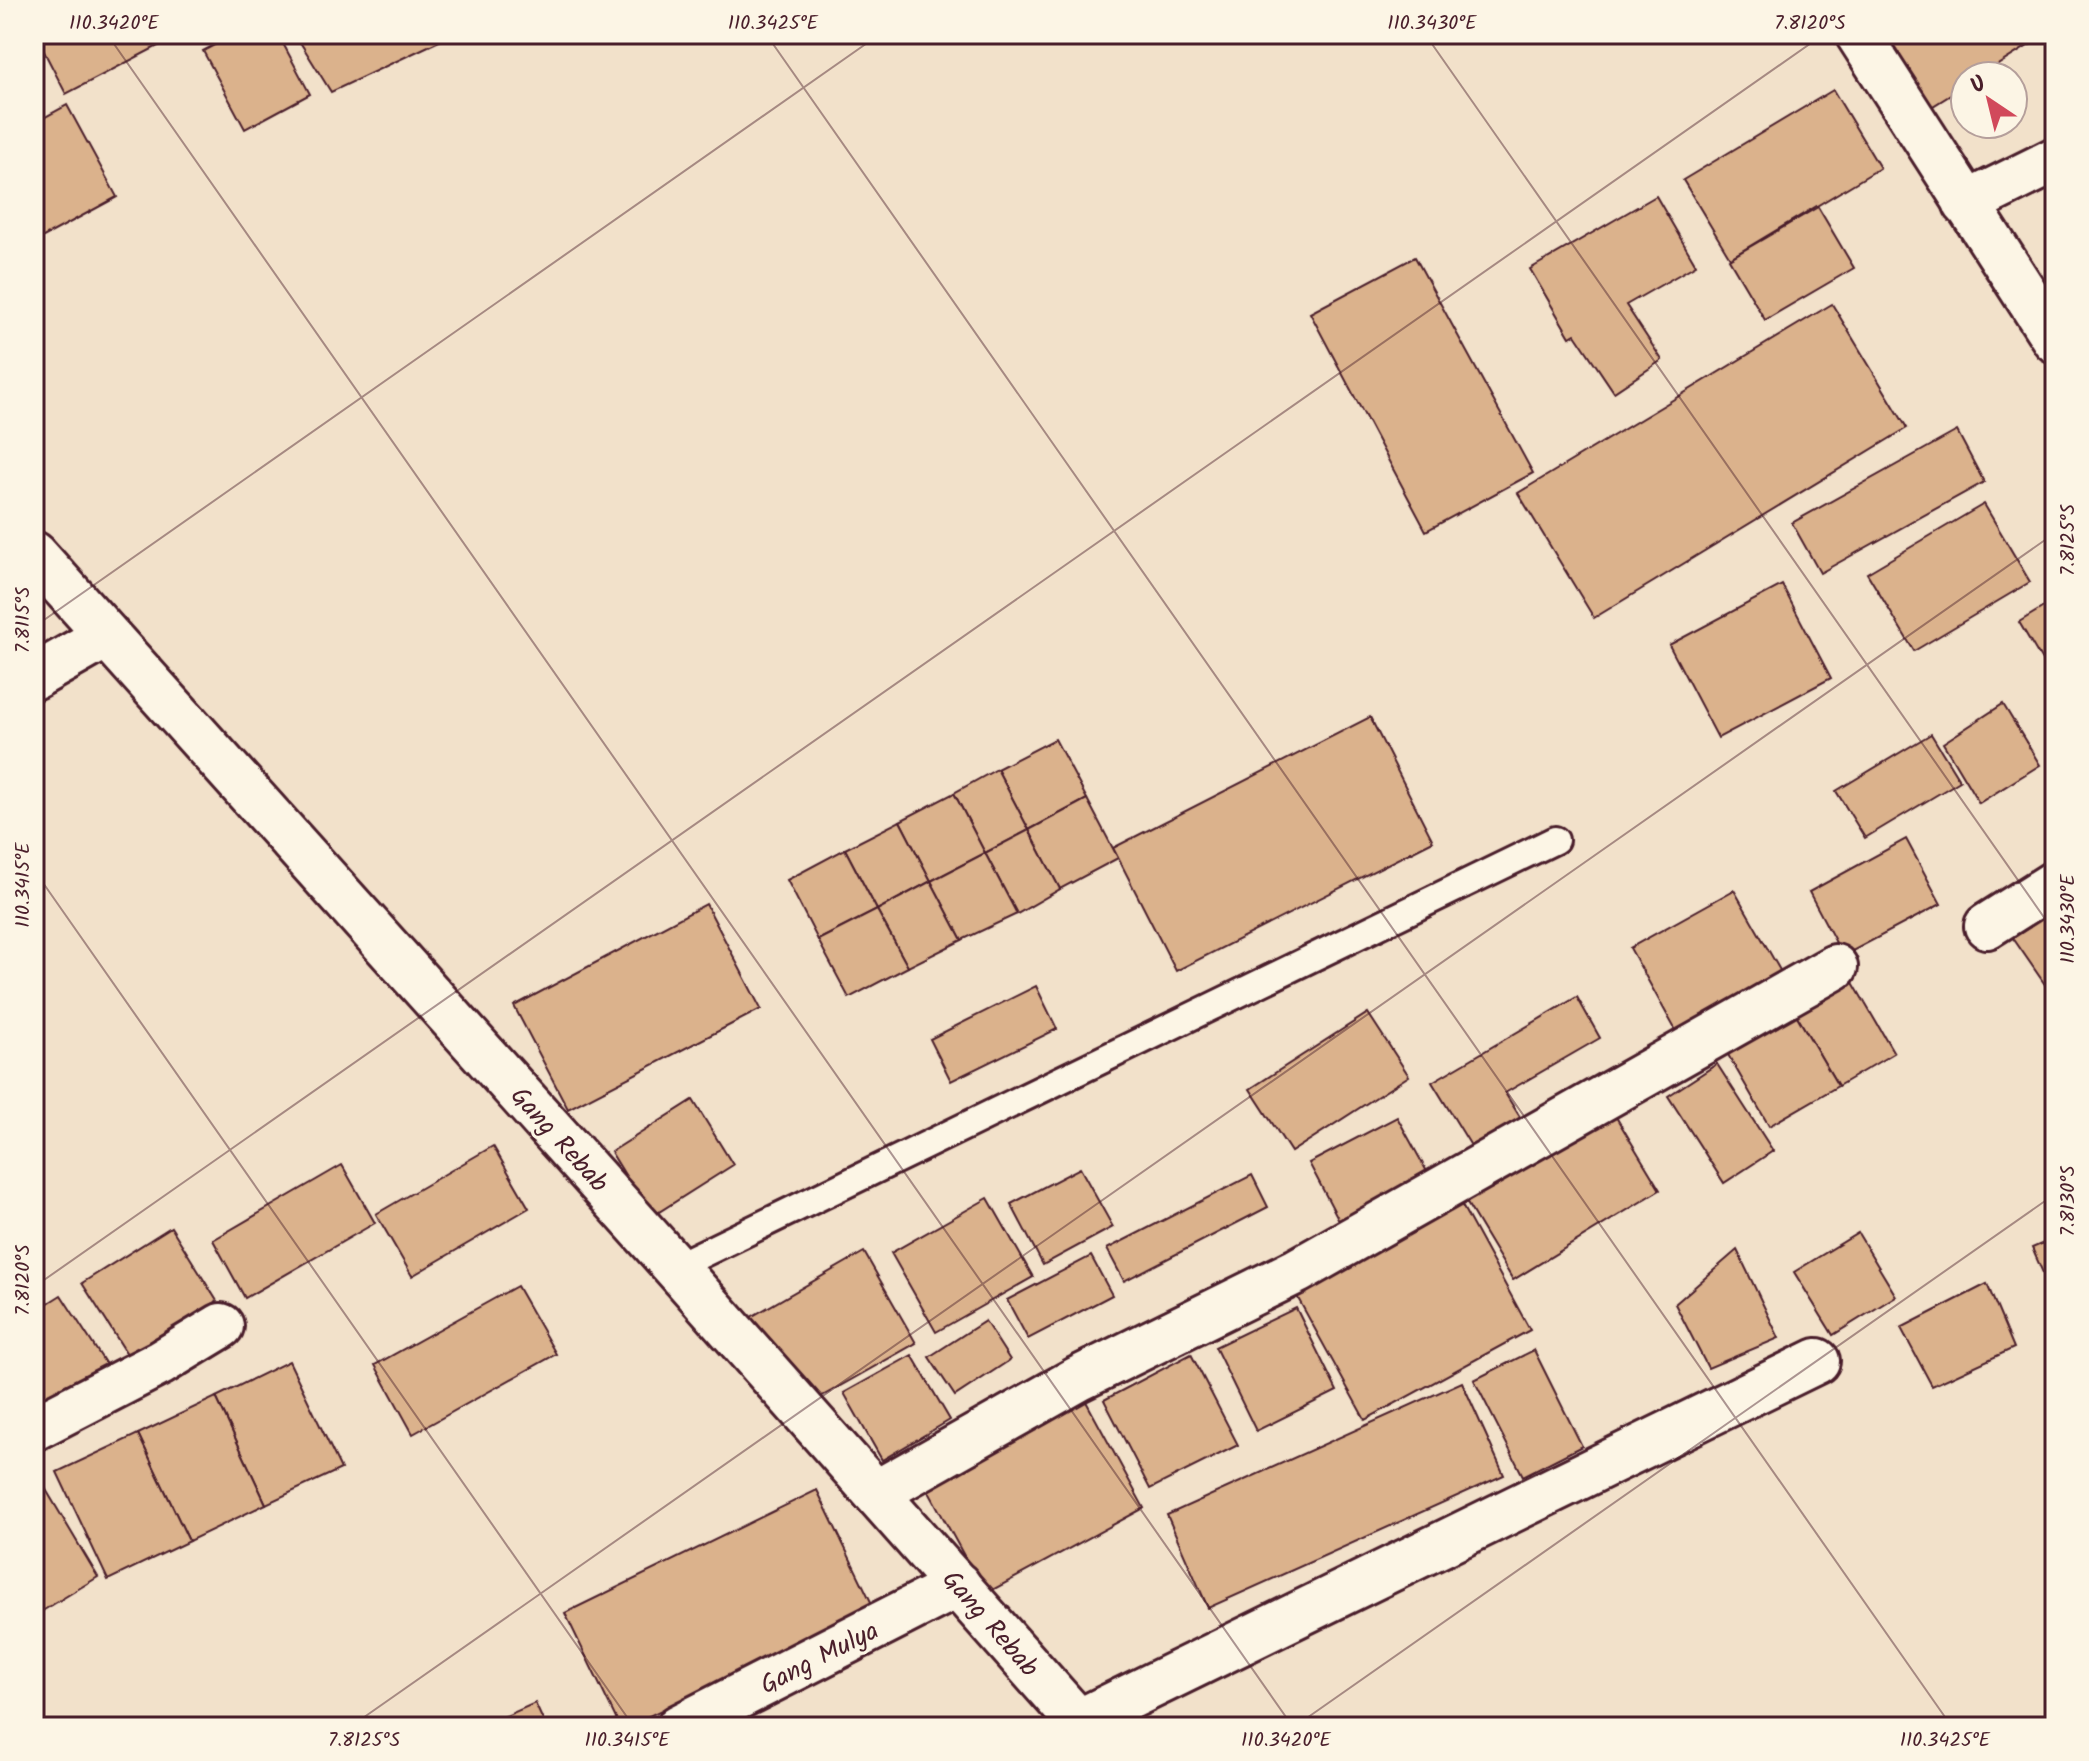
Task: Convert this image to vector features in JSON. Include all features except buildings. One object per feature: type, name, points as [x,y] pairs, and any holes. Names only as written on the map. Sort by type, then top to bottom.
[{"type":"street","points":[[1858,34],[2055,340]]},
{"type":"street","points":[[1966,204],[2055,160]]},
{"type":"street","name":"Gang Rebab","points":[[34,554],[675,1267],[1080,1724]]},
{"type":"street","points":[[34,677],[106,636]]},
{"type":"street","points":[[1987,926],[2055,883]]},
{"type":"street","points":[[876,1493],[1078,1379],[1297,1271],[1835,967]]},
{"type":"street","points":[[34,1428],[160,1363],[221,1326]]},
{"type":"street","points":[[1080,1724],[1817,1361]]},
{"type":"street","name":"Gang Mulya","points":[[679,1727],[958,1585]]},
{"type":"lane","points":[[675,1267],[1555,840]]}]
